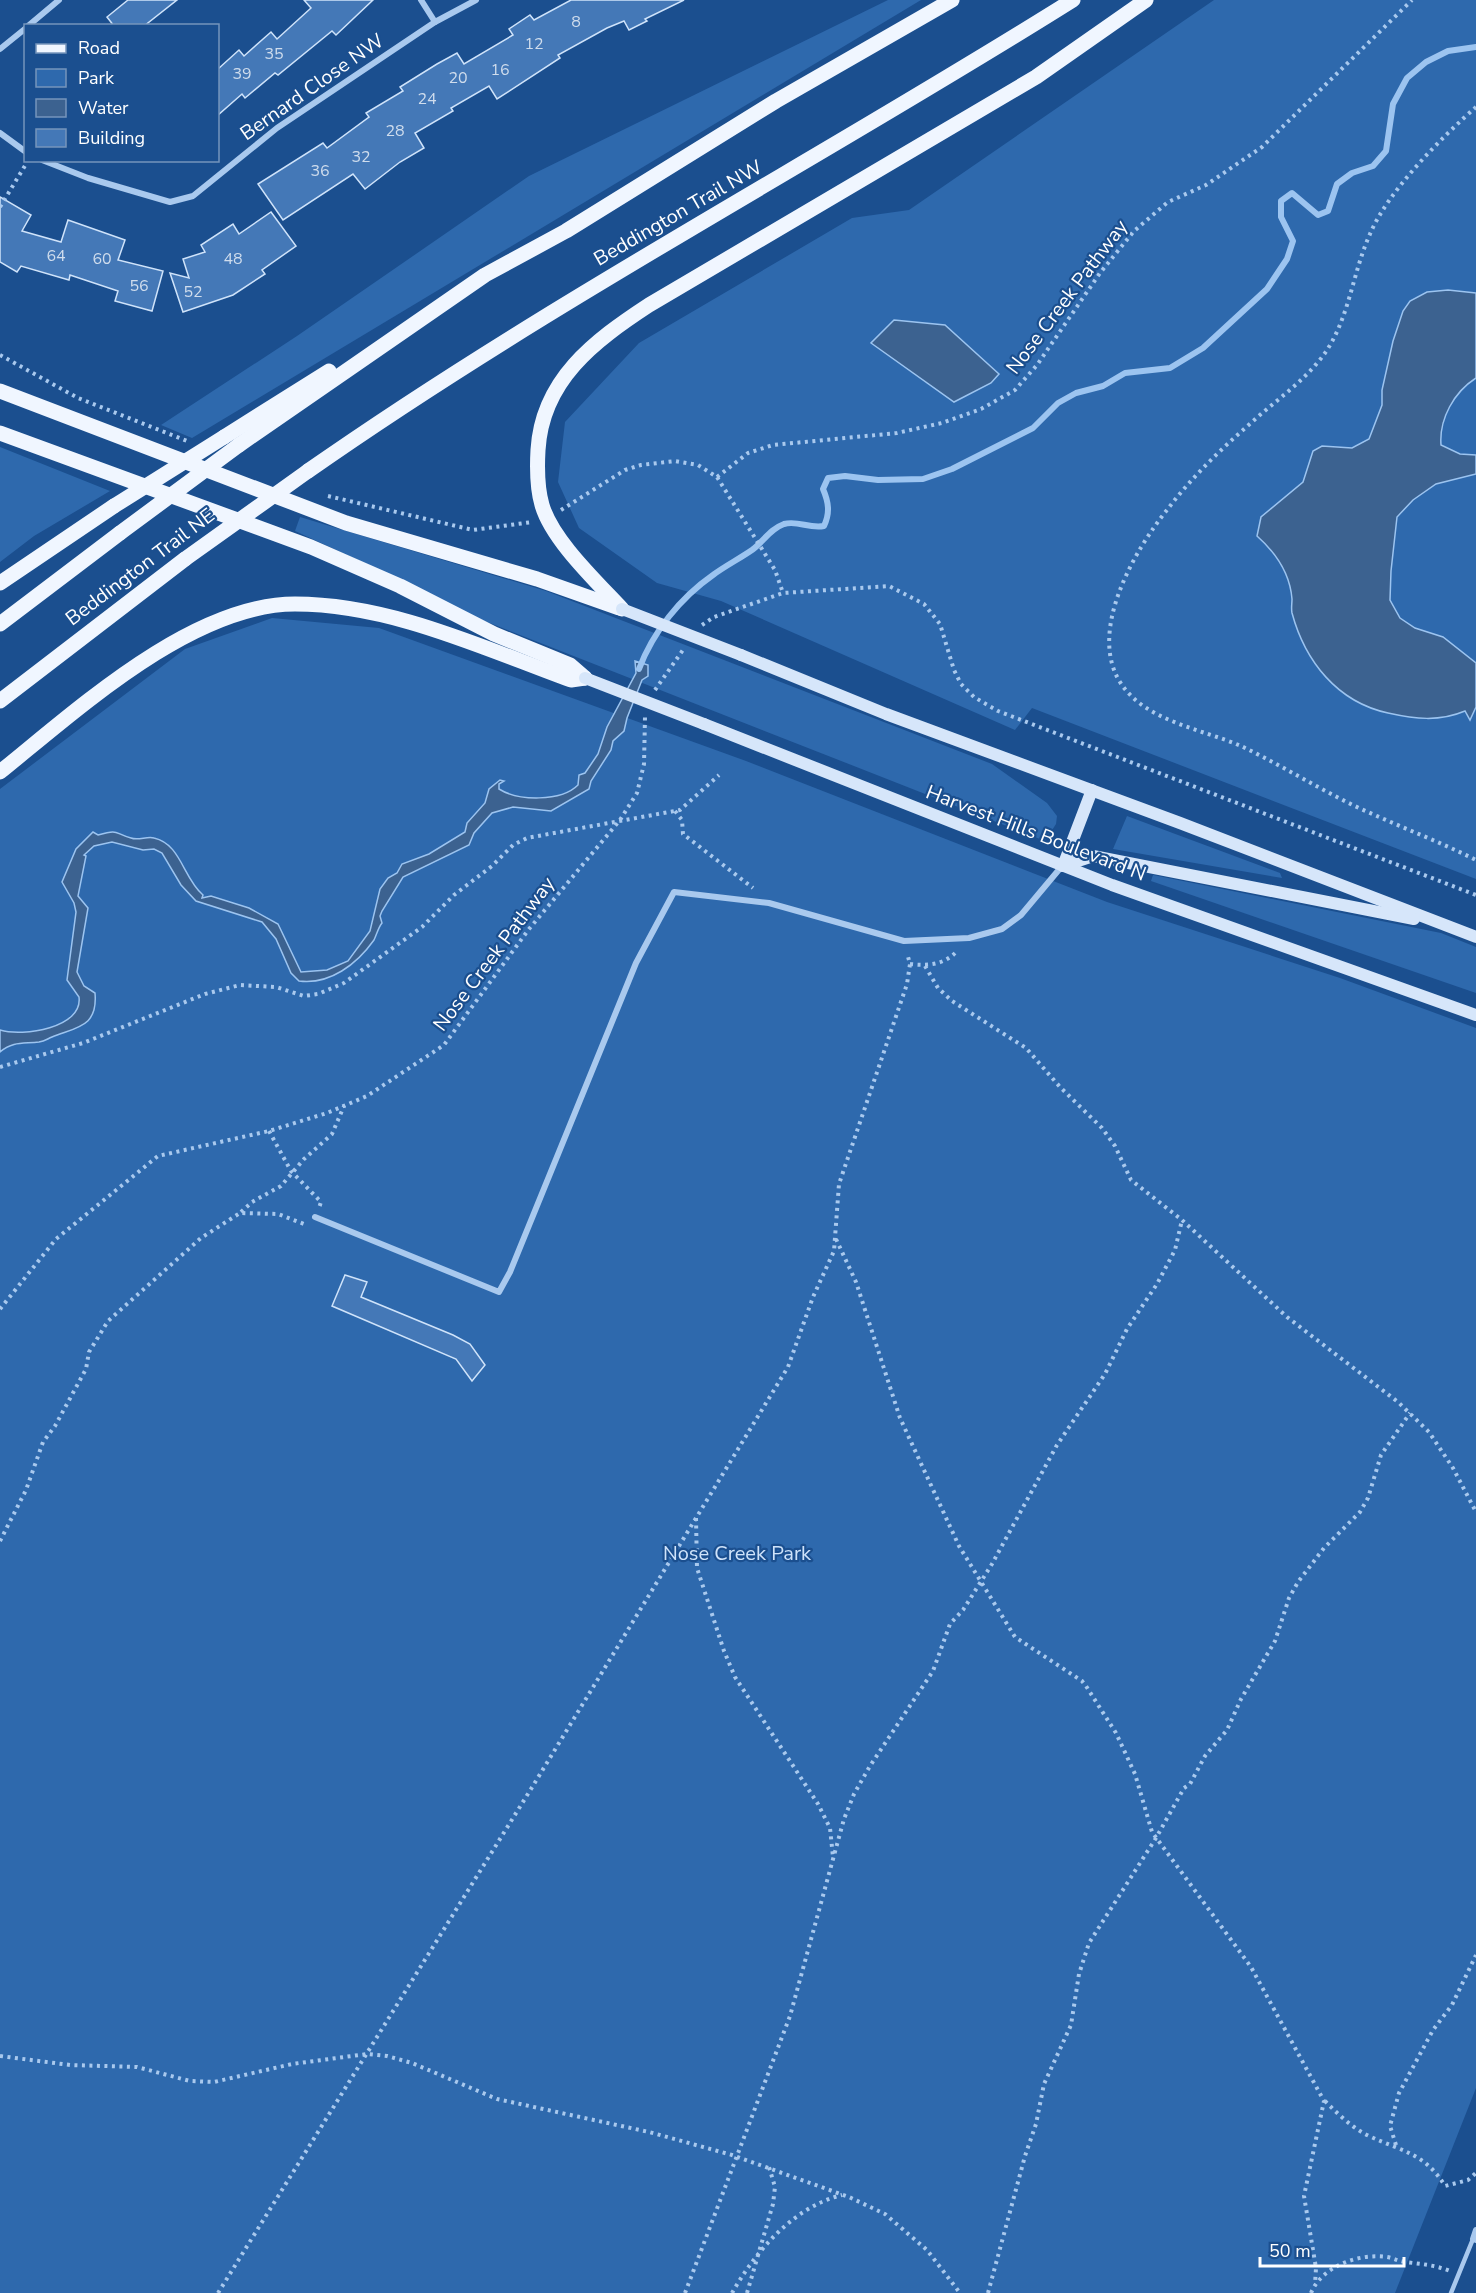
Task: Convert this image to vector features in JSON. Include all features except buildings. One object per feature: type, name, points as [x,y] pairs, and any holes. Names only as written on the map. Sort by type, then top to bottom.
[{"type":"main road","name":"Beddington Trail NW","points":[[240,445],[485,275],[566,231],[776,101],[952,0]]},
{"type":"main road","name":"Beddington Trail NW","points":[[308,471],[380,420],[564,304],[966,67],[1073,0]]},
{"type":"main road","points":[[622,609],[563,543],[542,506],[537,466],[539,437],[545,409],[560,380],[575,361],[606,333],[649,305],[1036,77],[1146,0]]},
{"type":"main road","points":[[0,583],[114,506],[485,275]]},
{"type":"main road","points":[[0,391],[346,523],[537,579],[622,609],[741,654],[886,714],[1092,790],[1476,938]]},
{"type":"main road","points":[[0,433],[311,546],[400,586],[448,614],[570,665],[585,678]]},
{"type":"main road","name":"Beddington Trail NE","points":[[0,624],[240,445]]},
{"type":"main road","name":"Beddington Trail NE","points":[[0,701],[185,559],[308,471]]},
{"type":"main road","points":[[0,772],[83,705],[154,654],[212,624],[268,606],[294,604],[363,612],[434,631],[570,680],[585,678]]},
{"type":"main road","name":"Harvest Hills Boulevard N","points":[[585,678],[1063,866],[1476,1014]]},
{"type":"main road","points":[[1063,866],[1092,790]]},
{"type":"main road","points":[[1063,866],[1093,856],[1449,927]]},
{"type":"street","points":[[31,24],[59,0]]},
{"type":"street","points":[[421,0],[435,22]]},
{"type":"street","name":"Bernard Close NW","points":[[47,162],[88,178],[170,201],[193,196],[277,128],[435,22],[476,0]]},
{"type":"street","points":[[0,49],[24,29]]},
{"type":"street","points":[[0,133],[24,151]]},
{"type":"street","points":[[315,1217],[499,1292],[510,1272],[636,963],[674,892],[775,905],[904,941],[969,938],[1002,929],[1021,915],[1063,866]]},
{"type":"street","points":[[1474,2240],[1476,2230]]},
{"type":"lane","points":[[1451,2293],[1474,2240]]},
{"type":"path","name":"Nose Creek Pathway","points":[[717,477],[748,453],[773,445],[897,433],[931,426],[981,409],[1015,390],[1037,365],[1100,273],[1134,231],[1168,202],[1206,185],[1262,147],[1412,0]]},
{"type":"path","points":[[1476,107],[1442,140],[1394,194],[1380,216],[1365,248],[1343,315],[1318,362],[1216,455],[1164,513],[1145,542],[1124,583],[1116,600],[1109,627],[1112,665],[1120,683],[1144,707],[1238,745],[1359,808],[1476,860]]},
{"type":"path","points":[[0,207],[27,162]]},
{"type":"path","points":[[0,355],[78,398],[191,443]]},
{"type":"path","points":[[561,510],[625,470],[641,465],[675,461],[698,465],[717,477],[775,570],[783,593]]},
{"type":"path","points":[[323,495],[473,530],[539,521]]},
{"type":"path","points":[[701,626],[714,617],[783,593],[889,586],[903,591],[924,604],[940,624],[954,670],[961,684],[974,697],[998,711],[1476,895]]},
{"type":"path","points":[[653,694],[688,643]]},
{"type":"path","name":"Nose Creek Pathway","points":[[0,1309],[56,1239],[158,1156],[268,1131],[344,1106],[374,1092],[444,1045],[529,929],[620,820],[637,793],[644,764],[645,716]]},
{"type":"path","points":[[0,1067],[83,1043],[205,994],[240,985],[276,987],[304,996],[318,994],[344,983],[422,927],[454,895],[492,866],[513,845],[527,838],[556,831],[680,810],[718,775]]},
{"type":"path","points":[[675,811],[682,820],[683,834],[775,905]]},
{"type":"path","points":[[910,964],[925,966],[942,962],[953,956],[969,938]]},
{"type":"path","points":[[218,2293],[788,1367],[813,1297],[834,1251],[839,1184],[907,984],[910,964],[904,941]]},
{"type":"path","points":[[925,966],[938,988],[952,1001],[1026,1048],[1060,1087],[1102,1128],[1115,1146],[1131,1180],[1182,1220],[1287,1317],[1410,1413],[1429,1432],[1454,1468],[1476,1512]]},
{"type":"path","points":[[0,1541],[26,1490],[43,1442],[55,1426],[86,1369],[89,1352],[108,1321],[201,1238],[240,1213],[252,1202],[280,1186],[304,1159],[332,1134],[344,1106]]},
{"type":"path","points":[[240,1213],[278,1214],[312,1227],[321,1202],[293,1173],[268,1131]]},
{"type":"path","points":[[685,2293],[790,2016],[854,1794],[933,1671],[950,1624],[981,1582],[1057,1445],[1105,1374],[1127,1329],[1157,1284],[1175,1250],[1182,1220]]},
{"type":"path","points":[[836,1239],[856,1282],[900,1418],[959,1546],[1015,1637],[1082,1681],[1086,1686],[1116,1732],[1135,1774],[1152,1832],[1251,1967],[1324,2101],[1346,2122],[1369,2136],[1396,2145],[1417,2156],[1438,2174],[1445,2186],[1468,2180],[1476,2173]]},
{"type":"path","points":[[988,2293],[1025,2156],[1036,2124],[1044,2084],[1071,2025],[1079,1974],[1089,1943],[1156,1838],[1184,1788],[1190,1784],[1205,1756],[1227,1730],[1237,1706],[1275,1641],[1288,1598],[1298,1582],[1324,1548],[1360,1512],[1368,1498],[1381,1455],[1410,1413]]},
{"type":"path","points":[[696,1517],[697,1568],[724,1652],[735,1677],[822,1812],[830,1828],[834,1861]]},
{"type":"path","points":[[1396,2145],[1390,2126],[1399,2093],[1433,2030],[1452,2005],[1476,1955]]},
{"type":"path","points":[[1,2055],[70,2065],[138,2067],[190,2081],[214,2082],[292,2064],[367,2054],[412,2063],[497,2099],[649,2132],[737,2156],[842,2194],[885,2214],[927,2250],[960,2293]]},
{"type":"path","points":[[1311,2293],[1315,2284],[1316,2268],[1304,2196],[1324,2101]]},
{"type":"path","points":[[747,2293],[760,2251],[775,2187],[769,2167]]},
{"type":"path","points":[[732,2293],[760,2251],[807,2207],[842,2194]]},
{"type":"path","points":[[1315,2284],[1330,2271],[1358,2257],[1386,2257],[1403,2262],[1436,2265],[1459,2274]]},
{"type":"green space","points":[[888,0],[921,0],[192,438],[161,425],[297,336],[529,176]]},
{"type":"green space","points":[[1214,0],[1476,0],[1476,879],[1032,708],[1015,730],[721,601],[657,583],[579,528],[558,482],[565,422],[639,343],[852,218],[909,210]]},
{"type":"green space","points":[[0,447],[110,491],[34,536],[0,562]]},
{"type":"green space","points":[[300,517],[546,591],[992,764],[1047,803],[1057,816],[1056,824],[1045,841],[449,607],[395,577],[295,531]]},
{"type":"green space","name":"Nose Creek Park","points":[[272,618],[379,628],[746,761],[1107,902],[1340,978],[1476,1028],[1476,2088],[1395,2293],[0,2293],[0,789],[185,649]]},
{"type":"green space","points":[[1127,816],[1280,873],[1282,878],[1113,849]]},
{"type":"green space","points":[[1153,875],[1441,933],[1476,947],[1476,993],[1151,881]]},
{"type":"water","points":[[1448,290],[1476,293],[1476,378],[1455,398],[1445,416],[1441,445],[1460,454],[1476,455],[1476,474],[1436,484],[1413,500],[1397,517],[1390,600],[1400,618],[1415,628],[1443,637],[1476,663],[1476,707],[1470,720],[1465,711],[1436,718],[1408,717],[1388,713],[1370,708],[1339,689],[1326,677],[1305,647],[1292,613],[1291,590],[1285,572],[1270,549],[1257,536],[1261,517],[1303,482],[1313,451],[1322,446],[1352,448],[1369,439],[1382,405],[1382,390],[1393,341],[1403,311],[1410,301],[1427,292]]},
{"type":"water","points":[[894,320],[945,325],[999,374],[991,383],[954,402],[871,343]]},
{"type":"water","points":[[635,661],[648,665],[648,676],[642,680],[624,731],[613,741],[611,750],[591,781],[589,789],[551,811],[513,807],[492,813],[474,833],[469,845],[403,877],[382,911],[380,916],[382,923],[367,949],[351,965],[321,980],[299,981],[291,973],[276,939],[262,922],[196,901],[181,885],[162,853],[154,849],[143,850],[112,842],[94,846],[84,855],[86,856],[78,896],[88,908],[77,972],[84,986],[95,993],[93,1013],[84,1024],[77,1028],[41,1042],[14,1045],[0,1052],[0,1030],[23,1032],[50,1028],[72,1016],[78,1008],[79,997],[67,980],[76,912],[74,903],[62,882],[76,849],[93,832],[98,835],[116,832],[134,839],[151,838],[163,841],[176,854],[196,888],[203,895],[202,898],[211,896],[249,908],[278,924],[301,972],[327,970],[348,961],[370,931],[380,889],[388,878],[397,873],[402,864],[429,854],[465,832],[467,823],[485,803],[489,789],[500,780],[504,781],[499,784],[499,789],[507,793],[539,798],[571,791],[578,785],[579,775],[585,773],[598,754],[607,727],[636,673]]},
{"type":"waterway","points":[[639,669],[660,629],[689,594],[701,584],[752,550],[779,526],[789,523],[824,526],[828,508],[823,489],[828,478],[845,476],[878,480],[923,479],[952,469],[1033,428],[1058,403],[1076,393],[1103,386],[1125,373],[1170,368],[1203,348],[1267,289],[1287,259],[1293,241],[1281,217],[1281,201],[1292,193],[1318,215],[1328,211],[1337,184],[1352,173],[1373,166],[1386,151],[1393,104],[1407,78],[1426,62],[1448,51],[1476,47]]}]
